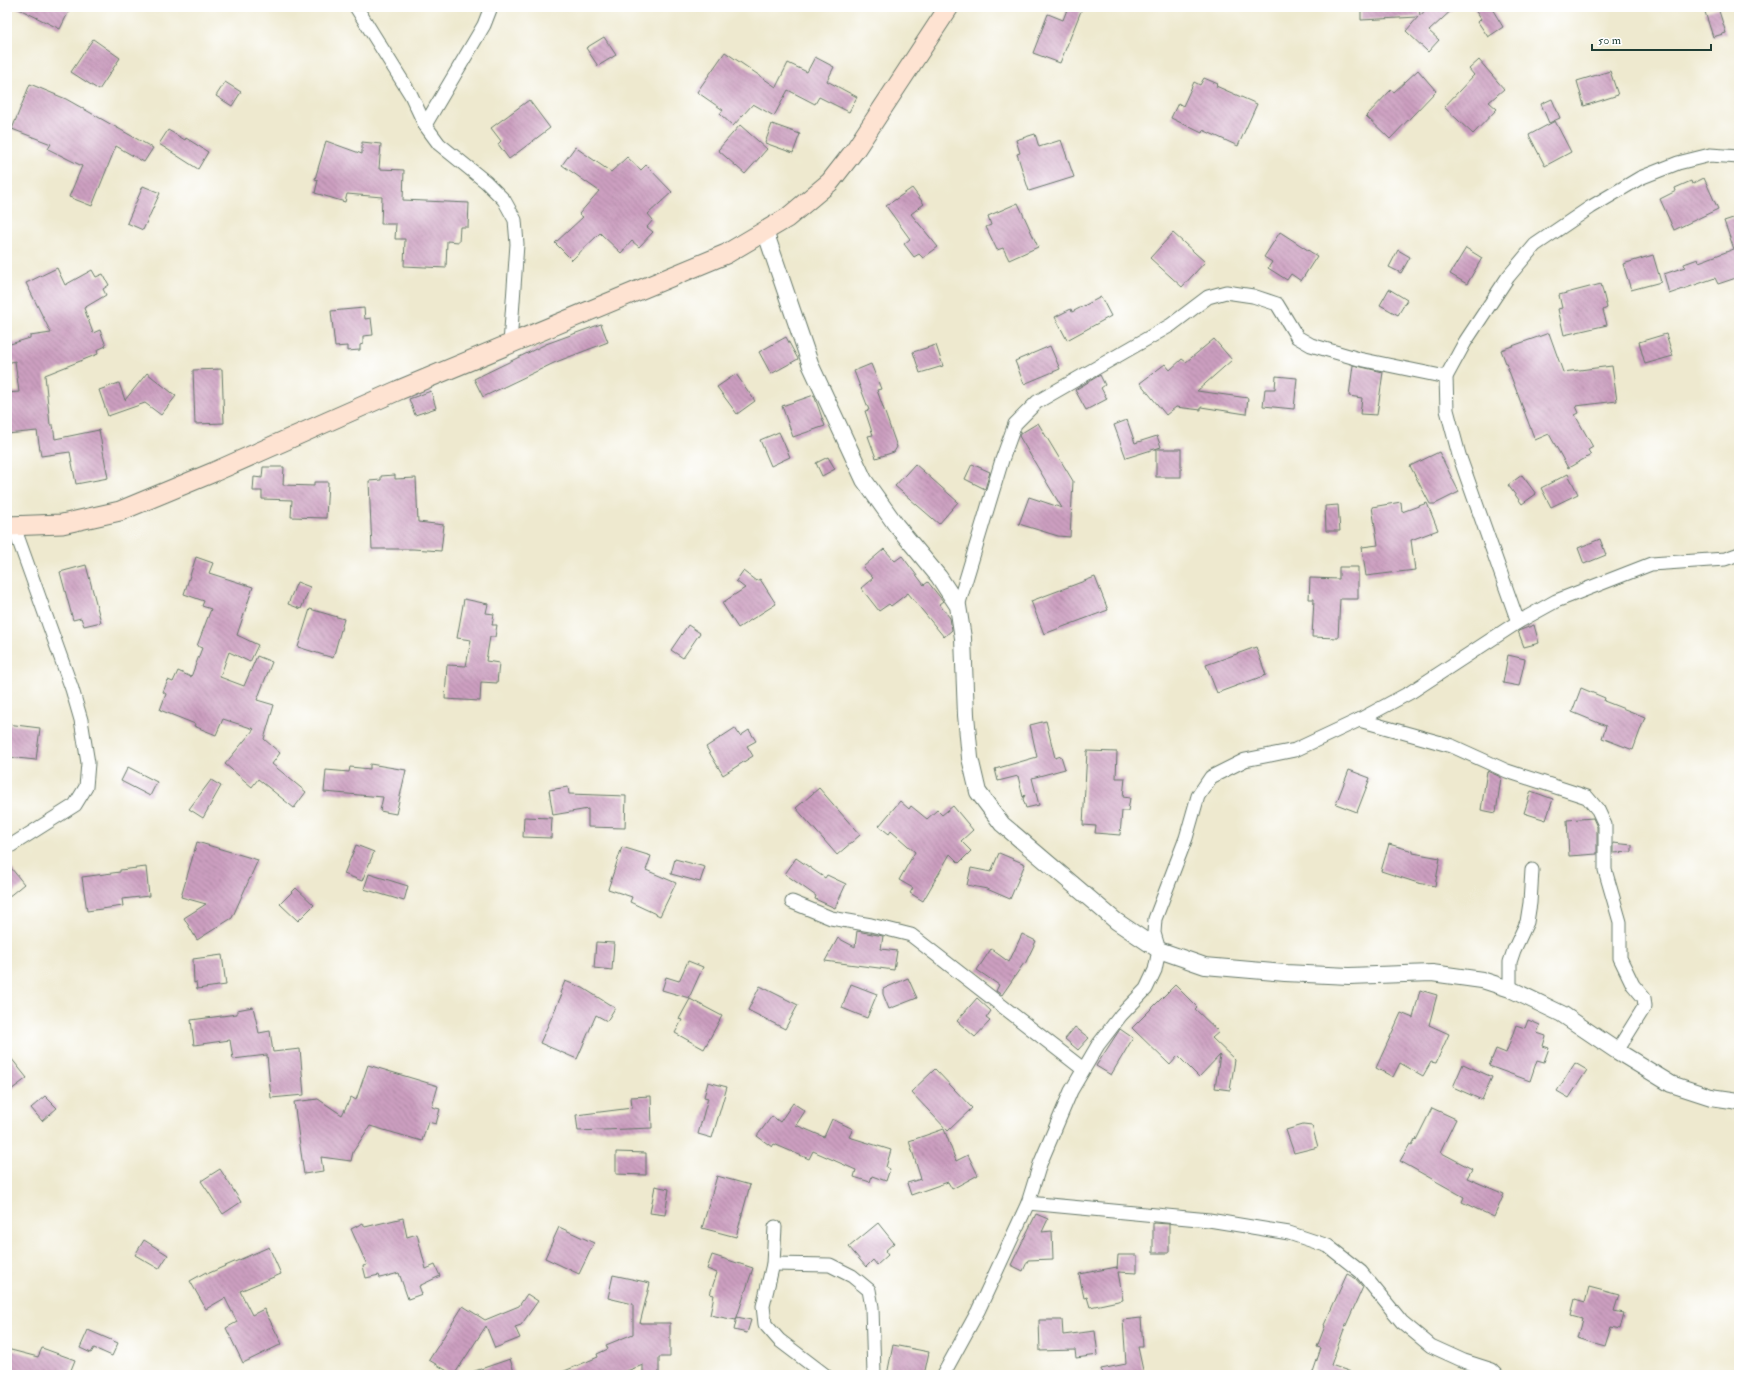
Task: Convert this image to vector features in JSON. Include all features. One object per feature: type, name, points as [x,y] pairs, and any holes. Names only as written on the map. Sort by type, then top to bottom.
[{"type":"main road","points":[[11,526],[62,524],[120,511],[214,472],[399,390],[726,254],[787,218],[830,182],[855,150],[949,7]]},
{"type":"street","points":[[356,7],[411,95],[425,125],[439,144],[486,182],[504,200],[515,220],[517,244],[510,344]]},
{"type":"street","points":[[425,125],[484,25],[491,7]]},
{"type":"street","points":[[1518,622],[1459,455],[1447,410],[1446,378],[1465,342],[1508,277],[1535,245],[1590,207],[1640,178],[1678,163],[1710,155],[1739,157]]},
{"type":"street","points":[[765,231],[811,366],[864,480],[896,525],[939,577],[958,606],[963,638],[966,714],[970,758],[978,792],[1002,824],[1116,921],[1159,950],[1205,966],[1285,973],[1342,975],[1432,973],[1482,980],[1510,989],[1562,1014],[1617,1051],[1671,1084],[1710,1097],[1739,1100]]},
{"type":"street","points":[[958,606],[1015,424],[1037,402],[1171,325],[1208,297],[1226,292],[1253,296],[1277,304],[1297,337],[1311,345],[1359,358],[1446,378]]},
{"type":"street","points":[[7,848],[75,805],[86,787],[88,763],[81,720],[72,690],[11,526]]},
{"type":"street","points":[[943,1375],[978,1311],[1028,1202],[1040,1164],[1071,1091],[1098,1045],[1121,1015],[1146,989],[1155,970],[1159,950],[1154,933],[1155,919],[1186,838],[1198,796],[1211,777],[1245,760],[1295,750],[1359,720],[1411,692],[1518,622],[1556,601],[1651,564],[1725,558],[1739,554]]},
{"type":"street","points":[[1359,720],[1452,746],[1507,771],[1587,797],[1598,810],[1605,825],[1605,870],[1620,922],[1620,958],[1633,985],[1644,998],[1645,1006],[1617,1051]]},
{"type":"street","points":[[1510,989],[1510,962],[1527,922],[1532,870]]},
{"type":"street","points":[[792,902],[831,918],[871,925],[911,935],[1083,1069]]},
{"type":"street","points":[[1028,1202],[1209,1220],[1289,1233],[1328,1246],[1361,1272],[1402,1322],[1431,1346],[1464,1361],[1492,1370],[1497,1375]]},
{"type":"street","points":[[775,1227],[773,1264],[763,1306],[765,1324],[779,1340],[825,1375]]},
{"type":"street","points":[[773,1264],[830,1265],[852,1276],[869,1290],[872,1307],[874,1375]]},
{"type":"building","points":[[15,7],[71,7],[60,29]]},
{"type":"building","points":[[1068,7],[1081,11],[1060,63],[1033,53],[1048,14],[1063,20]]},
{"type":"building","points":[[1361,7],[1419,7],[1420,16],[1428,7],[1455,7],[1429,31],[1439,40],[1428,52],[1406,31],[1418,17],[1361,20]]},
{"type":"building","points":[[1473,7],[1491,7],[1503,27],[1488,37],[1478,22],[1481,19]]},
{"type":"building","points":[[1718,8],[1726,33],[1713,37],[1705,12]]},
{"type":"building","points":[[604,37],[616,55],[598,66],[586,48]]},
{"type":"building","points":[[93,39],[120,58],[99,90],[71,72]]},
{"type":"building","points":[[725,52],[776,87],[788,63],[807,72],[815,57],[834,67],[827,81],[857,97],[849,112],[819,97],[815,104],[788,90],[774,116],[753,104],[733,126],[720,114],[723,110],[697,92]]},
{"type":"building","points":[[1479,60],[1504,89],[1489,102],[1497,109],[1473,134],[1444,107],[1474,75],[1469,69]]},
{"type":"building","points":[[1418,70],[1436,91],[1390,139],[1366,116],[1391,90],[1394,92]]},
{"type":"building","points":[[1610,71],[1618,95],[1584,106],[1577,81]]},
{"type":"building","points":[[1204,78],[1218,84],[1216,86],[1257,104],[1238,146],[1203,130],[1202,133],[1171,118],[1178,103],[1183,106],[1194,82],[1200,85]]},
{"type":"building","points":[[225,82],[241,92],[232,106],[216,96]]},
{"type":"building","points":[[30,84],[66,99],[153,148],[144,162],[116,146],[92,206],[69,197],[82,166],[48,149],[51,144],[12,129]]},
{"type":"building","points":[[1552,99],[1560,118],[1549,123],[1541,104]]},
{"type":"building","points":[[529,100],[550,128],[509,159],[498,144],[501,141],[491,128]]},
{"type":"building","points":[[1555,121],[1571,152],[1545,166],[1529,135]]},
{"type":"building","points":[[772,124],[800,134],[793,153],[765,143]]},
{"type":"building","points":[[740,125],[767,149],[745,174],[718,150]]},
{"type":"building","points":[[168,130],[185,140],[186,138],[208,152],[198,169],[159,144]]},
{"type":"building","points":[[1035,134],[1039,147],[1061,140],[1074,177],[1029,191],[1017,154],[1020,153],[1016,140]]},
{"type":"building","points":[[326,141],[362,154],[362,142],[381,144],[379,169],[404,170],[403,200],[469,203],[468,227],[460,227],[459,242],[447,241],[446,268],[404,266],[405,239],[395,239],[396,224],[381,224],[382,197],[347,194],[345,202],[315,193],[318,180],[315,179]]},
{"type":"building","points":[[575,147],[611,172],[627,157],[641,170],[646,165],[672,192],[648,214],[653,220],[647,227],[653,232],[639,247],[632,241],[621,253],[600,233],[572,260],[555,243],[583,217],[579,214],[599,191],[562,165]]},
{"type":"building","points":[[1704,178],[1718,209],[1674,230],[1660,199],[1676,191],[1675,188],[1691,181],[1692,184]]},
{"type":"building","points":[[143,186],[160,193],[143,230],[127,223]]},
{"type":"building","points":[[912,188],[924,204],[911,214],[938,247],[923,258],[919,254],[914,257],[904,244],[910,239],[886,206]]},
{"type":"building","points":[[1018,203],[1038,247],[1009,260],[1003,248],[997,250],[986,227],[991,225],[988,216]]},
{"type":"building","points":[[1739,216],[1739,277],[1718,284],[1715,278],[1669,294],[1664,274],[1685,267],[1684,264],[1698,259],[1699,262],[1734,249],[1724,221]]},
{"type":"building","points":[[1280,232],[1317,256],[1301,281],[1291,274],[1287,280],[1268,268],[1272,262],[1264,257]]},
{"type":"building","points":[[1173,233],[1205,262],[1182,287],[1150,258]]},
{"type":"building","points":[[1466,248],[1482,258],[1467,284],[1450,274]]},
{"type":"building","points":[[1398,250],[1410,257],[1401,273],[1389,267]]},
{"type":"building","points":[[1653,255],[1661,282],[1631,290],[1623,264]]},
{"type":"building","points":[[57,268],[65,285],[92,270],[96,277],[103,274],[109,285],[103,289],[106,295],[84,308],[93,333],[100,330],[106,346],[97,350],[98,354],[45,375],[50,425],[53,425],[55,439],[99,430],[108,478],[76,484],[70,452],[41,456],[37,431],[7,434],[7,393],[19,392],[15,361],[7,363],[7,345],[30,338],[30,336],[51,333],[26,283]]},
{"type":"building","points":[[1601,284],[1607,308],[1603,310],[1607,325],[1564,335],[1558,309],[1562,308],[1559,295]]},
{"type":"building","points":[[1389,289],[1407,300],[1398,315],[1380,305]]},
{"type":"building","points":[[1101,297],[1111,316],[1067,340],[1055,317],[1071,309],[1072,312]]},
{"type":"building","points":[[364,308],[365,319],[371,318],[373,335],[363,336],[363,344],[360,345],[360,350],[347,351],[347,346],[335,347],[331,311]]},
{"type":"building","points":[[601,324],[608,342],[556,362],[483,397],[474,379],[546,344]]},
{"type":"building","points":[[1549,333],[1563,372],[1612,366],[1617,401],[1576,406],[1579,413],[1575,415],[1593,447],[1588,450],[1591,455],[1568,468],[1549,434],[1535,440],[1501,350]]},
{"type":"building","points":[[1666,334],[1673,356],[1645,364],[1639,342]]},
{"type":"building","points":[[786,337],[798,359],[771,374],[759,352]]},
{"type":"building","points":[[1214,339],[1232,360],[1197,391],[1248,398],[1246,414],[1201,407],[1201,410],[1176,407],[1166,415],[1140,383],[1165,364],[1170,370],[1182,359],[1186,362]]},
{"type":"building","points":[[936,345],[943,366],[920,373],[913,352]]},
{"type":"building","points":[[1050,346],[1060,369],[1024,384],[1015,361]]},
{"type":"building","points":[[871,364],[881,389],[877,390],[897,447],[894,452],[876,458],[868,436],[873,435],[865,411],[869,410],[854,371]]},
{"type":"building","points":[[1353,365],[1383,372],[1377,415],[1360,414],[1362,398],[1349,396]]},
{"type":"building","points":[[222,369],[224,423],[195,424],[193,370]]},
{"type":"building","points":[[147,373],[176,396],[161,415],[145,403],[108,416],[99,390],[119,383],[125,400]]},
{"type":"building","points":[[736,374],[755,401],[737,414],[717,387]]},
{"type":"building","points":[[1100,375],[1105,385],[1101,388],[1107,399],[1086,410],[1075,390]]},
{"type":"building","points":[[1276,376],[1297,378],[1294,409],[1263,406],[1265,389],[1275,389]]},
{"type":"building","points":[[431,391],[436,408],[415,415],[409,399]]},
{"type":"building","points":[[814,395],[825,426],[793,437],[782,406]]},
{"type":"building","points":[[1127,420],[1135,443],[1157,436],[1161,447],[1126,458],[1114,425]]},
{"type":"building","points":[[1038,423],[1073,481],[1070,537],[1058,536],[1019,524],[1029,497],[1062,508],[1019,436]]},
{"type":"building","points":[[779,432],[790,457],[771,466],[760,440]]},
{"type":"building","points":[[1156,449],[1181,449],[1181,477],[1156,477]]},
{"type":"building","points":[[1439,452],[1459,492],[1435,504],[1430,504],[1410,466]]},
{"type":"building","points":[[828,457],[835,469],[822,476],[816,463]]},
{"type":"building","points":[[915,464],[958,502],[939,524],[895,486]]},
{"type":"building","points":[[972,464],[990,472],[985,489],[965,479]]},
{"type":"building","points":[[263,467],[284,467],[283,485],[314,486],[314,482],[328,482],[326,518],[291,517],[292,500],[262,499],[262,491],[253,491],[254,477],[262,478]]},
{"type":"building","points":[[1568,474],[1578,494],[1551,507],[1541,488]]},
{"type":"building","points":[[395,475],[395,479],[416,478],[418,522],[444,525],[441,551],[372,549],[369,481],[381,480],[381,476]]},
{"type":"building","points":[[1522,475],[1536,494],[1522,504],[1508,485]]},
{"type":"building","points":[[1401,502],[1402,512],[1427,503],[1438,530],[1411,540],[1415,570],[1366,576],[1362,547],[1378,545],[1372,507]]},
{"type":"building","points":[[1338,505],[1340,531],[1326,531],[1325,506]]},
{"type":"building","points":[[1600,539],[1606,555],[1584,564],[1578,548]]},
{"type":"building","points":[[884,549],[895,561],[902,556],[924,585],[928,582],[943,601],[939,604],[950,618],[952,630],[944,637],[908,593],[891,606],[889,604],[879,611],[861,588],[873,578],[863,567]]},
{"type":"building","points":[[196,557],[213,563],[209,573],[253,587],[237,635],[258,645],[250,662],[229,652],[220,677],[244,686],[257,656],[272,662],[257,700],[274,705],[264,739],[280,753],[272,764],[306,792],[294,808],[258,779],[252,787],[225,764],[254,729],[223,719],[216,735],[194,726],[195,724],[160,710],[166,694],[163,692],[168,680],[173,682],[178,671],[191,677],[202,648],[197,646],[211,609],[202,606],[204,601],[184,594]]},
{"type":"building","points":[[86,565],[101,622],[84,626],[81,618],[73,620],[60,572]]},
{"type":"building","points":[[1339,567],[1358,567],[1358,599],[1340,599],[1338,638],[1312,637],[1314,599],[1309,599],[1310,578],[1339,579]]},
{"type":"building","points":[[743,571],[756,581],[760,579],[776,604],[738,628],[722,603],[745,588],[736,581]]},
{"type":"building","points":[[1095,577],[1108,610],[1044,634],[1031,601]]},
{"type":"building","points":[[297,582],[310,587],[301,609],[288,604]]},
{"type":"building","points":[[464,599],[488,604],[486,613],[494,614],[492,625],[497,625],[495,637],[490,637],[486,661],[499,663],[497,683],[481,682],[480,701],[445,699],[447,665],[466,666],[471,640],[457,638]]},
{"type":"building","points":[[310,609],[344,619],[333,658],[298,647]]},
{"type":"building","points":[[688,625],[700,633],[683,658],[671,650]]},
{"type":"building","points":[[1534,625],[1539,643],[1524,647],[1518,631]]},
{"type":"building","points":[[1256,647],[1266,675],[1217,693],[1206,665]]},
{"type":"building","points":[[1508,655],[1525,659],[1519,686],[1503,683]]},
{"type":"building","points":[[1581,688],[1605,698],[1604,701],[1645,717],[1633,750],[1602,738],[1606,726],[1572,712]]},
{"type":"building","points":[[1046,721],[1055,758],[1061,756],[1065,769],[1032,778],[1039,805],[1026,808],[1023,799],[1025,795],[1023,797],[1018,776],[998,781],[995,769],[1037,757],[1030,725]]},
{"type":"building","points":[[7,724],[40,728],[36,760],[7,757]]},
{"type":"building","points":[[735,728],[740,736],[749,730],[756,741],[747,746],[753,756],[723,775],[706,747]]},
{"type":"building","points":[[1087,751],[1117,752],[1116,778],[1125,778],[1123,797],[1130,798],[1128,811],[1122,811],[1120,835],[1095,833],[1096,826],[1083,825]]},
{"type":"building","points":[[370,764],[406,770],[396,814],[380,811],[383,797],[324,792],[326,770],[349,772],[350,767],[370,769]]},
{"type":"building","points":[[128,767],[157,782],[150,796],[121,781]]},
{"type":"building","points":[[1349,770],[1370,778],[1357,812],[1336,804]]},
{"type":"building","points":[[1487,771],[1501,777],[1496,813],[1481,810]]},
{"type":"building","points":[[211,780],[221,786],[203,818],[189,809]]},
{"type":"building","points":[[568,787],[569,794],[626,796],[625,828],[588,827],[588,809],[553,815],[549,790]]},
{"type":"building","points":[[819,788],[860,835],[837,855],[796,808]]},
{"type":"building","points":[[1531,791],[1553,799],[1546,820],[1524,813]]},
{"type":"building","points":[[900,801],[909,809],[911,806],[927,819],[937,810],[942,815],[953,806],[973,830],[961,841],[971,851],[959,863],[950,854],[923,901],[910,893],[913,888],[899,880],[915,852],[891,831],[889,834],[879,826]]},
{"type":"building","points":[[524,817],[552,818],[551,838],[523,837]]},
{"type":"building","points":[[1593,818],[1597,827],[1597,854],[1569,856],[1567,820]]},
{"type":"building","points":[[197,842],[258,860],[232,918],[197,940],[184,918],[206,904],[181,897]]},
{"type":"building","points":[[1613,843],[1632,845],[1632,852],[1613,853]]},
{"type":"building","points":[[1389,844],[1413,851],[1413,853],[1440,858],[1435,886],[1418,883],[1381,871]]},
{"type":"building","points":[[356,845],[374,852],[362,881],[344,874]]},
{"type":"building","points":[[622,847],[651,856],[646,870],[676,883],[660,916],[630,902],[632,897],[608,889]]},
{"type":"building","points":[[999,853],[1025,864],[1010,899],[987,889],[967,885],[971,868],[991,872]]},
{"type":"building","points":[[796,858],[825,878],[827,875],[846,884],[835,908],[815,899],[816,896],[785,874]]},
{"type":"building","points":[[675,859],[705,867],[700,882],[671,874]]},
{"type":"building","points":[[7,863],[24,884],[7,898]]},
{"type":"building","points":[[146,867],[149,896],[122,899],[123,906],[87,911],[82,877]]},
{"type":"building","points":[[369,874],[408,886],[404,901],[364,889]]},
{"type":"building","points":[[296,888],[314,905],[298,921],[280,904]]},
{"type":"building","points":[[857,931],[883,936],[881,949],[897,951],[894,970],[825,961],[838,938],[855,947]]},
{"type":"building","points":[[1022,934],[1036,941],[1025,964],[1024,963],[1002,995],[996,991],[999,985],[977,970],[991,949],[1009,962]]},
{"type":"building","points":[[596,942],[614,943],[612,970],[594,968]]},
{"type":"building","points":[[222,955],[226,985],[197,989],[196,982],[194,983],[193,959]]},
{"type":"building","points":[[688,961],[703,967],[689,998],[662,990],[666,977],[679,981]]},
{"type":"building","points":[[908,978],[917,998],[889,1009],[883,994],[883,989]]},
{"type":"building","points":[[565,981],[583,988],[615,1008],[607,1021],[596,1015],[577,1059],[540,1043],[562,994],[560,993]]},
{"type":"building","points":[[851,984],[877,994],[867,1018],[842,1008]]},
{"type":"building","points":[[1175,985],[1197,1007],[1195,1009],[1219,1032],[1212,1038],[1235,1060],[1230,1090],[1215,1088],[1220,1055],[1199,1077],[1178,1056],[1170,1065],[1132,1028]]},
{"type":"building","points":[[760,986],[798,1005],[785,1029],[748,1010]]},
{"type":"building","points":[[1420,990],[1437,995],[1429,1025],[1449,1034],[1436,1063],[1431,1062],[1423,1076],[1400,1063],[1393,1077],[1376,1068],[1401,1013],[1413,1018]]},
{"type":"building","points":[[977,998],[991,1011],[986,1018],[990,1021],[975,1037],[957,1021]]},
{"type":"building","points":[[690,999],[722,1016],[704,1049],[675,1033],[682,1020],[679,1019]]},
{"type":"building","points":[[253,1007],[259,1033],[270,1031],[273,1052],[300,1049],[304,1095],[271,1098],[267,1055],[233,1059],[230,1040],[194,1045],[191,1020],[237,1014],[237,1010]]},
{"type":"building","points":[[1528,1020],[1540,1025],[1537,1033],[1546,1036],[1543,1046],[1549,1048],[1544,1062],[1537,1060],[1530,1081],[1489,1066],[1496,1049],[1506,1053],[1516,1025],[1525,1028]]},
{"type":"building","points":[[1075,1027],[1089,1038],[1078,1050],[1065,1039]]},
{"type":"building","points":[[1120,1029],[1133,1038],[1111,1075],[1096,1066]]},
{"type":"building","points":[[7,1053],[27,1078],[7,1093]]},
{"type":"building","points":[[1575,1063],[1587,1070],[1569,1098],[1557,1091]]},
{"type":"building","points":[[1463,1064],[1492,1077],[1482,1100],[1453,1087]]},
{"type":"building","points":[[368,1065],[438,1086],[432,1107],[440,1109],[436,1124],[428,1122],[422,1141],[370,1126],[353,1152],[351,1161],[321,1157],[323,1171],[304,1174],[294,1102],[318,1099],[342,1115],[351,1097],[356,1100]]},
{"type":"building","points":[[935,1069],[972,1108],[948,1131],[911,1092]]},
{"type":"building","points":[[708,1082],[727,1087],[712,1138],[698,1134],[708,1098],[704,1097]]},
{"type":"building","points":[[45,1096],[57,1108],[42,1121],[31,1108]]},
{"type":"building","points":[[651,1096],[652,1128],[578,1131],[576,1115],[632,1108],[631,1097]]},
{"type":"building","points":[[793,1103],[805,1111],[796,1125],[824,1137],[832,1119],[853,1129],[849,1137],[891,1150],[886,1167],[890,1169],[886,1181],[872,1176],[870,1182],[854,1177],[856,1170],[813,1151],[809,1159],[774,1144],[772,1147],[757,1136],[772,1116],[780,1122]]},
{"type":"building","points":[[1432,1108],[1456,1119],[1440,1152],[1472,1169],[1467,1178],[1504,1194],[1494,1217],[1462,1202],[1464,1197],[1400,1161],[1410,1144],[1412,1145],[1415,1139],[1416,1140]]},
{"type":"building","points":[[1303,1125],[1312,1126],[1318,1147],[1294,1153],[1286,1130]]},
{"type":"building","points":[[944,1129],[956,1161],[968,1155],[978,1175],[952,1189],[948,1182],[911,1195],[907,1183],[921,1179],[909,1141]]},
{"type":"building","points":[[616,1152],[646,1153],[646,1175],[616,1174]]},
{"type":"building","points":[[220,1169],[241,1202],[223,1214],[201,1181]]},
{"type":"building","points":[[717,1176],[750,1185],[736,1237],[702,1228]]},
{"type":"building","points":[[655,1186],[669,1189],[665,1215],[650,1213]]},
{"type":"building","points":[[1036,1214],[1048,1219],[1042,1232],[1052,1231],[1053,1259],[1028,1260],[1023,1271],[1011,1265]]},
{"type":"building","points":[[403,1218],[407,1237],[417,1234],[426,1269],[435,1265],[440,1276],[419,1286],[422,1294],[408,1299],[399,1273],[380,1278],[379,1275],[366,1278],[363,1266],[367,1265],[351,1229],[363,1223],[365,1227]]},
{"type":"building","points":[[878,1223],[894,1243],[885,1251],[888,1255],[877,1265],[873,1260],[866,1267],[849,1247]]},
{"type":"building","points":[[1153,1223],[1169,1224],[1169,1253],[1153,1253]]},
{"type":"building","points":[[559,1227],[594,1243],[579,1274],[545,1258]]},
{"type":"building","points":[[144,1240],[168,1255],[159,1269],[135,1255]]},
{"type":"building","points":[[269,1247],[281,1274],[240,1291],[252,1315],[264,1309],[282,1344],[243,1363],[226,1328],[237,1322],[225,1298],[206,1309],[190,1281],[206,1272],[207,1274]]},
{"type":"building","points":[[712,1255],[753,1268],[736,1320],[710,1315],[714,1295],[710,1294],[717,1273],[707,1269]]},
{"type":"building","points":[[1118,1255],[1137,1255],[1137,1273],[1118,1272],[1123,1300],[1090,1307],[1087,1297],[1084,1298],[1079,1274],[1117,1267],[1117,1269]]},
{"type":"building","points":[[1347,1274],[1355,1278],[1363,1287],[1343,1332],[1331,1365],[1354,1373],[1354,1375],[1312,1375],[1321,1348],[1317,1347],[1325,1326],[1324,1325]]},
{"type":"building","points":[[613,1275],[650,1283],[640,1323],[670,1323],[670,1357],[659,1357],[659,1375],[643,1375],[643,1365],[616,1375],[555,1375],[598,1357],[597,1354],[608,1349],[606,1345],[633,1334],[633,1304],[608,1298]]},
{"type":"building","points":[[1589,1287],[1619,1295],[1614,1311],[1624,1313],[1620,1329],[1611,1327],[1605,1346],[1577,1338],[1582,1318],[1571,1315],[1575,1299],[1585,1302]]},
{"type":"building","points":[[527,1294],[538,1301],[521,1325],[515,1327],[520,1338],[495,1348],[486,1326],[454,1375],[429,1360],[463,1306],[485,1320],[519,1306]]},
{"type":"building","points":[[737,1317],[751,1320],[747,1333],[734,1330]]},
{"type":"building","points":[[1141,1318],[1143,1347],[1138,1347],[1144,1375],[1102,1375],[1101,1369],[1126,1364],[1123,1320]]},
{"type":"building","points":[[1039,1320],[1062,1320],[1063,1335],[1095,1331],[1098,1355],[1076,1358],[1075,1350],[1040,1351]]},
{"type":"building","points":[[88,1330],[118,1343],[112,1356],[94,1348],[91,1353],[80,1348]]},
{"type":"building","points":[[893,1345],[929,1352],[924,1375],[887,1375]]},
{"type":"building","points":[[42,1348],[75,1360],[69,1375],[7,1375],[7,1349],[38,1357]]},
{"type":"building","points":[[510,1359],[515,1375],[470,1375],[469,1373]]}]
